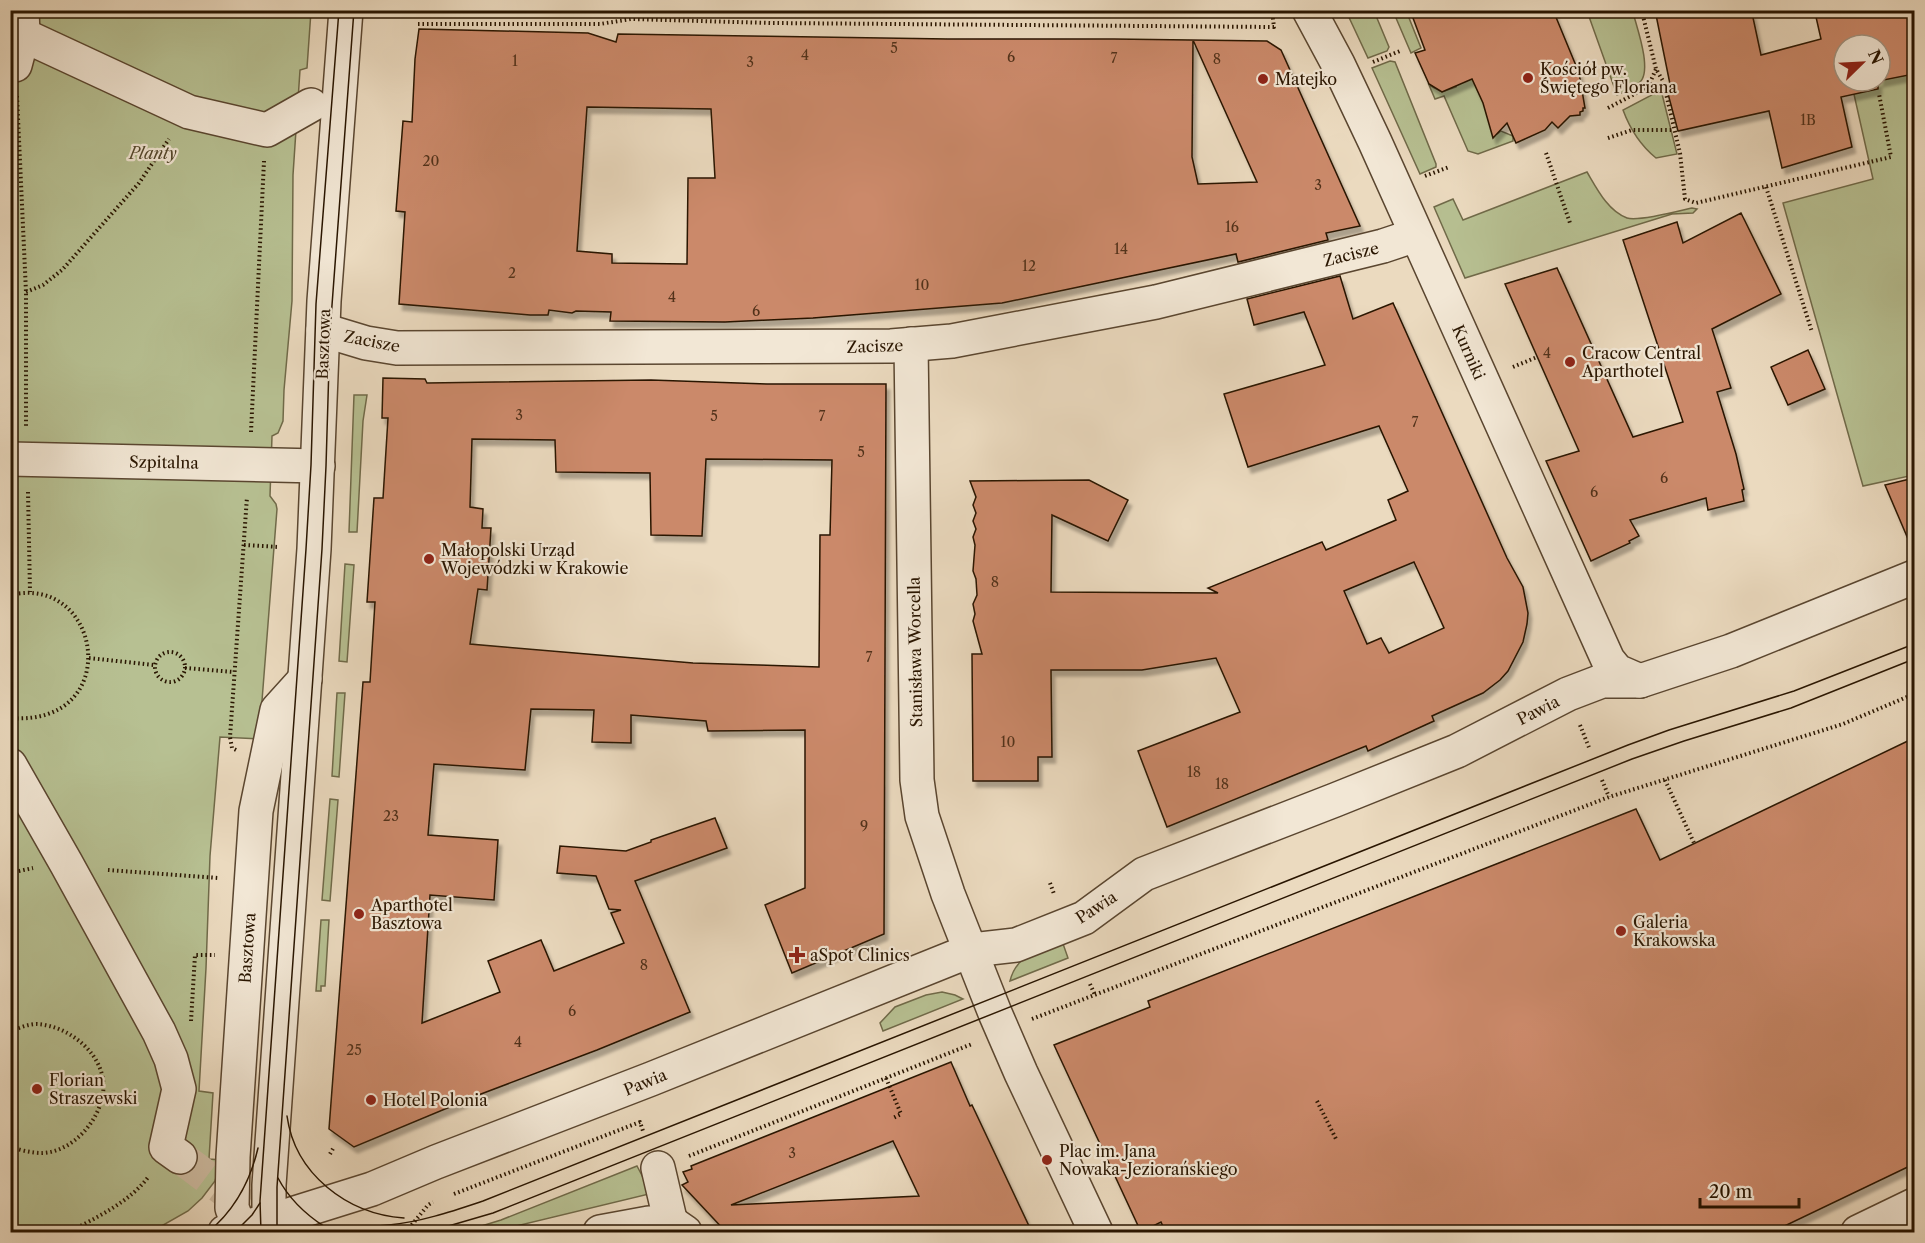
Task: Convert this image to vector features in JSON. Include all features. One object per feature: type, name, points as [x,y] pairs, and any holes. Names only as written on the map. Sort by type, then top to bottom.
[{"type":"street","name":"Basztowa","points":[[255,1229],[269,1185],[318,466],[323,330],[346,10]]},
{"type":"street","name":"Kurniki","points":[[1309,10],[1338,64],[1605,653],[1617,671],[1640,681]]},
{"type":"street","points":[[20,37],[189,112],[267,130],[311,105]]},
{"type":"street","name":"Zacisze","points":[[323,330],[366,343],[397,348],[790,348],[911,344],[952,340],[1156,302],[1383,246],[1416,235]]},
{"type":"street","name":"Stanisława Worcella","points":[[911,344],[918,794],[922,816],[948,894],[1003,1031],[1096,1233]]},
{"type":"street","name":"Szpitalna","points":[[10,459],[318,466]]},
{"type":"street","name":"Pawia","points":[[255,1229],[372,1189],[972,950],[1016,945],[1084,918],[1144,874],[1457,751],[1568,694],[1602,681],[1640,681],[1747,645],[1914,577]]},
{"type":"street","points":[[10,765],[159,1032],[171,1059],[179,1089],[173,1152]]},
{"type":"street","points":[[658,1168],[677,1230]]},
{"type":"street","points":[[1858,1233],[1914,1205]]},
{"type":"street","points":[[600,1233],[648,1223],[677,1230]]},
{"type":"path","points":[[1636,10],[1643,13],[1656,69],[1663,81],[1680,153],[1685,199],[1696,203],[1891,157],[1879,94]]},
{"type":"path","points":[[418,24],[600,24],[631,19],[771,23],[1274,27],[1272,11]]},
{"type":"path","points":[[20,37],[26,292],[26,428]]},
{"type":"path","points":[[1370,63],[1400,51]]},
{"type":"path","points":[[1608,108],[1648,87],[1656,69]]},
{"type":"path","points":[[26,292],[43,285],[62,270],[140,183],[189,112]]},
{"type":"path","points":[[251,443],[267,130]]},
{"type":"path","points":[[1608,138],[1632,130],[1674,130]]},
{"type":"path","points":[[1546,153],[1570,223]]},
{"type":"path","points":[[1421,178],[1449,167]]},
{"type":"path","points":[[1766,186],[1812,332]]},
{"type":"path","points":[[1512,368],[1537,357]]},
{"type":"path","points":[[230,737],[247,487]]},
{"type":"path","points":[[28,490],[30,592]]},
{"type":"path","points":[[244,545],[279,547],[279,536]]},
{"type":"path","points":[[10,595],[30,592],[48,596],[70,611],[80,623],[88,645],[89,658],[88,670],[81,687],[73,699],[61,709],[48,716],[33,719],[10,718]]},
{"type":"path","points":[[171,651],[180,655],[185,668],[181,677],[176,681],[166,681],[157,676],[154,665],[162,654],[171,651]]},
{"type":"path","points":[[89,658],[154,665]]},
{"type":"path","points":[[185,668],[234,672]]},
{"type":"path","points":[[658,1168],[1095,995],[1609,796],[1843,724],[1914,694]]},
{"type":"path","points":[[1582,730],[1590,750]]},
{"type":"path","points":[[1602,780],[1609,796]]},
{"type":"path","points":[[1665,780],[1694,843]]},
{"type":"path","points":[[66,863],[97,870],[209,877]]},
{"type":"path","points":[[1050,883],[1053,890]]},
{"type":"path","points":[[191,1026],[194,978]]},
{"type":"path","points":[[1090,984],[1095,995]]},
{"type":"path","points":[[10,1031],[35,1024],[63,1030],[76,1038],[96,1060],[104,1091],[99,1110],[90,1124],[70,1144],[42,1153],[10,1147]]},
{"type":"path","points":[[886,1078],[901,1114],[893,1118]]},
{"type":"path","points":[[1317,1101],[1336,1141]]},
{"type":"path","points":[[450,1195],[640,1122],[643,1131]]},
{"type":"path","points":[[330,1154],[334,1147]]},
{"type":"path","points":[[69,1233],[109,1210],[140,1188],[173,1152]]},
{"type":"path","points":[[406,1233],[428,1205]]},
{"type":"path","points":[[1376,1233],[1389,1227]]},
{"type":"green space","name":"Planty","points":[[10,11],[311,11],[307,68],[300,70],[293,175],[292,301],[283,421],[278,433],[272,436],[270,496],[277,509],[259,739],[220,737],[210,856],[199,1091],[213,1093],[209,1159],[221,1160],[215,1181],[202,1198],[188,1211],[151,1232],[11,1232]]},
{"type":"green space","points":[[1346,11],[1374,11],[1389,47],[1387,51],[1368,58]]},
{"type":"green space","points":[[1393,11],[1407,13],[1421,48],[1411,53]]},
{"type":"green space","points":[[1587,11],[1627,11],[1634,16],[1643,49],[1644,75],[1639,83],[1617,95]]},
{"type":"green space","points":[[1914,45],[1914,475],[1863,486],[1783,203],[1873,179],[1854,93],[1892,93],[1892,51]]},
{"type":"green space","points":[[1390,61],[1395,62],[1436,164],[1436,167],[1420,174],[1372,68]]},
{"type":"green space","points":[[1475,70],[1494,131],[1497,134],[1501,131],[1513,136],[1513,141],[1478,154],[1468,151],[1444,96],[1435,99],[1429,85],[1442,92],[1456,87],[1461,75]]},
{"type":"green space","points":[[1661,90],[1677,154],[1656,158],[1636,136],[1623,110]]},
{"type":"green space","points":[[1587,172],[1609,205],[1627,218],[1640,219],[1692,208],[1697,209],[1693,213],[1672,214],[1465,278],[1434,207],[1453,199],[1463,220]]},
{"type":"green space","points":[[354,395],[367,395],[363,421],[357,532],[349,532]]},
{"type":"green space","points":[[345,564],[354,565],[347,662],[339,661]]},
{"type":"green space","points":[[337,693],[345,693],[339,777],[332,776]]},
{"type":"green space","points":[[330,799],[338,800],[330,901],[322,900]]},
{"type":"green space","points":[[321,920],[329,920],[325,986],[321,986],[321,991],[316,991]]},
{"type":"green space","points":[[1061,938],[1068,958],[1010,981],[1013,972],[1023,959]]},
{"type":"green space","points":[[942,992],[963,999],[883,1031],[880,1023],[895,1007],[926,995]]},
{"type":"green space","points":[[637,1166],[649,1194],[491,1232],[462,1232],[501,1220]]},
{"type":"building","name":"Kościół pw. Świętego Floriana","points":[[1410,10],[1553,10],[1579,73],[1585,108],[1580,115],[1570,116],[1558,128],[1552,122],[1545,130],[1516,143],[1507,123],[1493,138],[1483,103],[1472,79],[1442,92],[1429,84],[1415,53],[1425,50]]},
{"type":"building","points":[[1655,10],[1737,10],[1738,16],[1752,13],[1761,55],[1821,39],[1816,17],[1843,10],[1914,10],[1914,74],[1892,79],[1892,33],[1832,33],[1832,93],[1860,93],[1841,97],[1852,147],[1782,168],[1769,111],[1678,131],[1667,90],[1671,89]]},
{"type":"building","points":[[419,29],[588,33],[616,42],[618,34],[948,39],[1114,39],[1193,40],[1267,41],[1281,50],[1360,226],[1326,233],[1328,240],[1238,262],[1236,254],[1002,303],[813,318],[725,322],[610,321],[611,312],[576,311],[572,313],[549,310],[548,315],[530,315],[399,304],[405,212],[396,211],[403,121],[412,122]],"holes":[[[1193,40],[1257,182],[1198,184],[1192,157]],[[587,107],[711,109],[715,178],[688,178],[687,264],[612,263],[612,254],[577,251]]]},
{"type":"building","points":[[1741,213],[1781,294],[1712,329],[1731,388],[1717,392],[1736,454],[1744,489],[1742,490],[1744,501],[1708,510],[1706,498],[1630,520],[1639,536],[1629,541],[1630,543],[1591,561],[1546,461],[1579,451],[1505,284],[1557,268],[1633,437],[1683,422],[1623,240],[1677,222],[1683,243]]},
{"type":"building","points":[[1340,276],[1353,319],[1393,303],[1507,558],[1523,587],[1528,613],[1527,624],[1523,642],[1508,671],[1483,693],[1432,716],[1434,721],[1368,751],[1366,746],[1167,827],[1138,751],[1240,712],[1216,658],[1142,670],[1051,670],[1052,757],[1038,757],[1038,781],[973,781],[972,654],[982,654],[973,621],[975,614],[973,604],[977,595],[973,571],[975,545],[973,537],[976,529],[973,521],[976,513],[973,505],[976,497],[970,481],[1089,480],[1128,500],[1108,541],[1052,515],[1051,592],[1218,593],[1208,588],[1322,542],[1326,550],[1396,520],[1388,500],[1408,491],[1379,426],[1248,467],[1224,394],[1325,365],[1304,312],[1254,325],[1247,299]],"holes":[[[1414,562],[1444,628],[1389,653],[1381,638],[1367,644],[1344,591]]]},
{"type":"building","points":[[1808,350],[1825,389],[1788,405],[1771,367]]},
{"type":"building","points":[[383,378],[425,379],[427,383],[651,380],[767,384],[886,384],[884,934],[792,973],[765,905],[805,888],[805,730],[708,731],[706,721],[631,715],[631,743],[592,742],[594,710],[531,709],[525,770],[434,764],[428,835],[498,840],[494,900],[430,895],[422,1023],[500,992],[488,961],[541,940],[554,971],[624,943],[611,913],[621,910],[609,909],[596,876],[557,873],[560,846],[626,851],[715,818],[727,848],[635,881],[690,1012],[481,1094],[354,1147],[329,1129],[363,682],[370,682],[375,602],[367,602],[374,498],[383,498],[388,418],[382,418]],"holes":[[[472,439],[555,440],[556,472],[650,473],[651,535],[702,536],[706,459],[832,460],[830,535],[820,535],[819,667],[693,663],[470,644],[478,589],[487,590],[491,528],[482,528],[483,509],[470,507]]]},
{"type":"building","points":[[1914,478],[1914,553],[1885,485]]},
{"type":"building","name":"Galeria Krakowska","points":[[1914,738],[1914,1164],[1770,1233],[1166,1233],[1161,1222],[1141,1232],[1054,1045],[1150,1007],[1148,1001],[1636,809],[1660,860]]},
{"type":"building","points":[[951,1062],[1029,1226],[1016,1233],[727,1233],[682,1185],[688,1182],[683,1172],[692,1169],[691,1166]],"holes":[[[893,1141],[919,1196],[731,1205]]]},
{"type":"tunnel","points":[[180,1157],[252,1211]]},
{"type":"tram line","points":[[261,1232],[260,1201],[311,465],[316,304],[339,10]]},
{"type":"tram line","points":[[277,1232],[277,1187],[322,549],[330,332],[354,10]]},
{"type":"tram line","points":[[242,1232],[279,1228],[401,1224],[437,1216],[483,1201],[1628,745],[1794,691],[1914,644]]},
{"type":"tram line","points":[[428,1232],[493,1213],[1632,759],[1791,708],[1914,659]]},
{"type":"tram line","points":[[287,1116],[292,1137],[301,1156],[327,1187],[363,1209],[404,1218]]},
{"type":"tram line","points":[[208,1232],[234,1205],[246,1184],[258,1148]]},
{"type":"tram line","points":[[278,1178],[298,1206],[325,1227]]},
{"type":"tram line","points":[[235,1232],[260,1203]]},
{"type":"place","name":"Kościół pw. Świętego Floriana","points":[[1528,78]]},
{"type":"place","name":"Matejko","points":[[1263,79]]},
{"type":"place","name":"Cracow Central Aparthotel","points":[[1570,362]]},
{"type":"place","name":"Małopolski Urząd Wojewódzki w Krakowie","points":[[429,559]]},
{"type":"place","name":"Aparthotel Basztowa","points":[[359,914]]},
{"type":"place","name":"Galeria Krakowska","points":[[1621,931]]},
{"type":"place","name":"aSpot Clinics","points":[[797,955]]},
{"type":"place","name":"Florian Straszewski","points":[[37,1089]]},
{"type":"place","name":"Hotel Polonia","points":[[371,1100]]},
{"type":"place","name":"Plac im. Jana Nowaka-Jeziorańskiego","points":[[1047,1160]]}]
